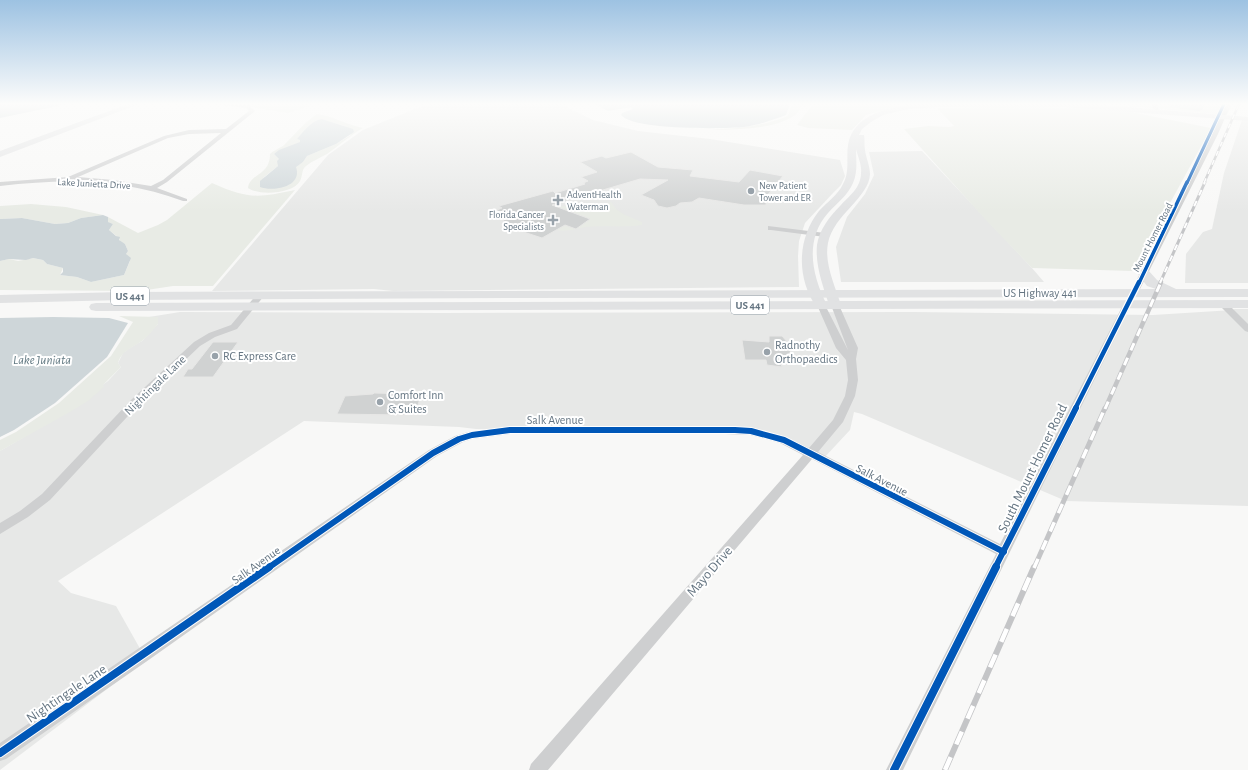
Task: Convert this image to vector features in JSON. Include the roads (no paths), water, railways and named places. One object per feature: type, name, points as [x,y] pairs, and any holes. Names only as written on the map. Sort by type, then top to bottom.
[{"type":"main road","points":[[1143,273],[1152,282],[1184,293]]},
{"type":"main road","name":"US Highway 441","points":[[833,300],[1130,299],[1184,293],[1248,293]]},
{"type":"main road","points":[[526,305],[531,302],[544,299],[658,298],[670,294]]},
{"type":"main road","name":"US 441","points":[[0,299],[94,296],[670,294],[817,300]]},
{"type":"main road","name":"US 441","points":[[0,308],[252,308],[817,300],[1002,305],[1130,299],[1248,304]]},
{"type":"street","points":[[0,154],[38,140]]},
{"type":"street","points":[[68,180],[161,140]]},
{"type":"street","points":[[151,189],[165,181],[216,140]]},
{"type":"street","points":[[852,359],[841,348],[817,300],[807,264],[807,243],[814,225],[820,216],[844,192],[850,183],[853,169],[853,140]]},
{"type":"street","points":[[833,300],[822,264],[825,235],[834,219],[855,197],[866,178],[860,140]]},
{"type":"street","name":"Mount Homer Road","points":[[1130,299],[1211,140]]},
{"type":"street","name":"Lake Junietta Drive","points":[[0,184],[68,180],[120,183],[151,189],[185,200]]},
{"type":"street","points":[[771,228],[825,235]]},
{"type":"street","name":"Nightingale Lane","points":[[0,529],[24,514],[46,497],[136,401],[197,344],[212,335],[234,327],[252,308],[260,296]]},
{"type":"street","name":"South Mount Homer Road","points":[[894,770],[1130,299]]},
{"type":"street","name":"Mayo Drive","points":[[536,770],[838,422],[850,396],[853,380],[853,348],[833,300]]},
{"type":"street","points":[[1222,304],[1248,329]]},
{"type":"street","name":"Salk Avenue","points":[[145,654],[433,453],[459,439],[472,435],[510,430],[700,429],[735,430],[768,435],[784,440],[1004,552]]},
{"type":"street","name":"Nightingale Lane","points":[[0,753],[145,654]]},
{"type":"water","points":[[300,140],[342,140],[307,156],[303,162],[296,167],[297,174],[295,179],[286,186],[272,189],[260,187],[260,181],[278,166],[277,161],[279,159],[274,154],[279,150],[300,142]]},
{"type":"water","points":[[103,215],[108,217],[108,222],[113,224],[109,230],[116,236],[120,237],[119,240],[125,244],[128,251],[126,254],[131,258],[124,275],[91,282],[77,277],[60,275],[63,272],[63,268],[47,264],[43,260],[33,258],[26,260],[9,259],[0,261],[0,219],[22,218],[55,224],[68,223],[81,218]]},
{"type":"water","name":"Lake Juniata","points":[[0,318],[109,318],[128,323],[107,357],[55,403],[14,430],[0,437]]},
{"type":"railway","points":[[1204,183],[1223,140]]},
{"type":"railway","points":[[1160,283],[1205,182]]},
{"type":"railway","points":[[1105,409],[1161,282]]},
{"type":"railway","points":[[1034,568],[1105,408]]},
{"type":"railway","points":[[945,770],[1034,567]]},
{"type":"place","name":"New Patient Tower and ER","points":[[751,191]]},
{"type":"place","name":"AdventHealth Waterman","points":[[558,200]]},
{"type":"place","name":"Florida Cancer Specialists","points":[[553,220]]},
{"type":"place","name":"Radnothy Orthopaedics","points":[[767,352]]},
{"type":"place","name":"RC Express Care","points":[[215,356]]},
{"type":"place","name":"Comfort Inn & Suites","points":[[380,402]]}]
